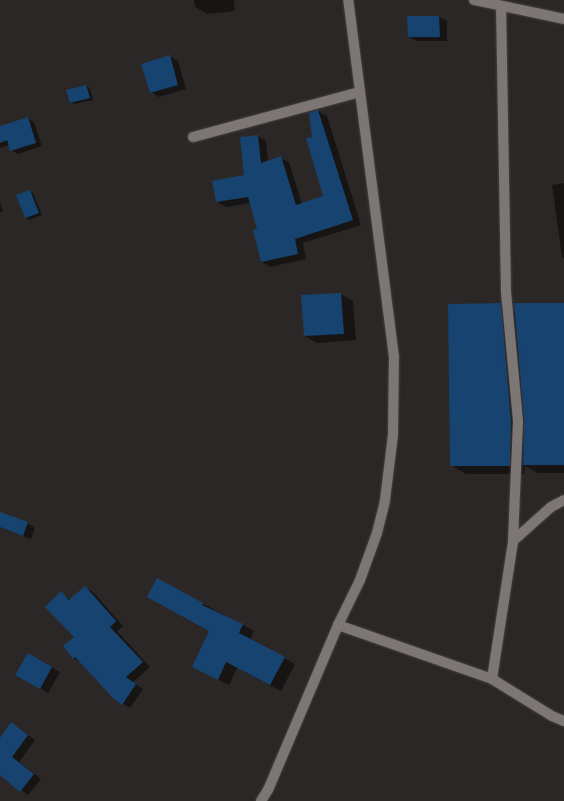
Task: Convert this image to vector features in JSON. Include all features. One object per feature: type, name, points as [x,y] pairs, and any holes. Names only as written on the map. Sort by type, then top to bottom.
[{"type":"street","points":[[261,801],[268,790],[338,625],[360,580],[377,533],[385,500],[393,435],[394,357],[348,0]]},
{"type":"street","points":[[474,0],[564,19]]},
{"type":"street","points":[[492,679],[513,541],[518,421],[506,291],[501,6]]},
{"type":"street","points":[[193,137],[360,92]]},
{"type":"street","points":[[513,541],[552,507],[564,500]]},
{"type":"street","points":[[338,625],[492,679],[552,716],[564,721]]},
{"type":"building","points":[[407,16],[439,16],[440,37],[408,37]]},
{"type":"building","points":[[170,55],[178,85],[150,93],[141,64]]},
{"type":"building","points":[[86,85],[90,98],[70,103],[66,90]]},
{"type":"building","points":[[318,110],[353,220],[295,239],[298,254],[261,262],[253,230],[257,229],[248,197],[216,202],[212,181],[244,175],[240,137],[258,135],[261,163],[281,156],[296,205],[323,196],[306,138],[312,137],[309,113]]},
{"type":"building","points":[[28,117],[36,143],[10,151],[7,140],[0,143],[0,126]]},
{"type":"building","points":[[30,190],[39,213],[25,218],[16,195]]},
{"type":"building","points":[[341,293],[344,334],[304,336],[301,295]]},
{"type":"building","points":[[501,303],[511,421],[510,466],[450,466],[448,304]]},
{"type":"building","points":[[514,303],[564,303],[564,465],[523,465],[524,420]]},
{"type":"building","points":[[0,512],[28,522],[23,536],[0,527]]},
{"type":"building","points":[[157,578],[203,603],[202,605],[243,624],[239,633],[285,657],[270,685],[226,662],[218,680],[192,667],[209,631],[147,597]]},
{"type":"building","points":[[85,586],[116,621],[110,627],[143,662],[126,677],[136,684],[122,705],[114,699],[75,657],[73,659],[63,646],[74,637],[45,607],[61,591],[69,600]]},
{"type":"building","points":[[28,653],[52,667],[40,689],[15,675]]},
{"type":"building","points":[[11,722],[28,735],[12,757],[34,774],[20,792],[0,775],[0,738]]}]
